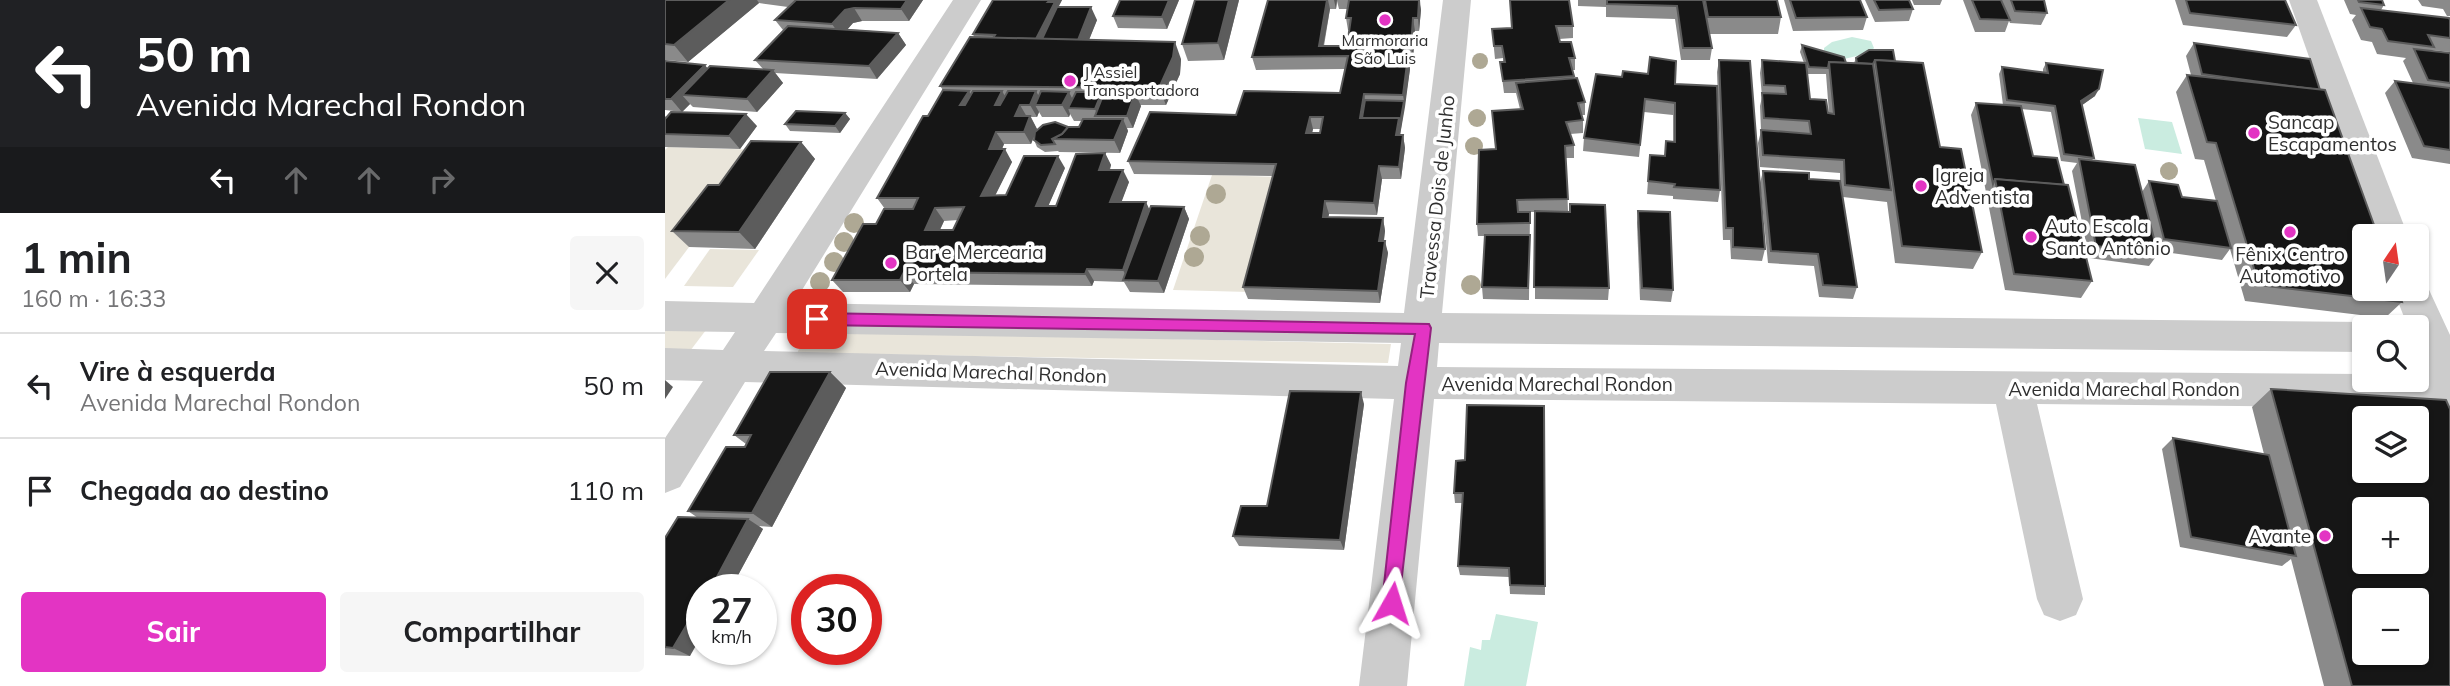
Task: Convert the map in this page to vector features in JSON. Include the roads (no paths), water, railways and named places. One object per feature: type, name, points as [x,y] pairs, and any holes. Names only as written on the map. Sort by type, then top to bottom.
[{"type":"street","points":[[665,474],[967,0]]},
{"type":"street","name":"Travessa Dois de Junho","points":[[1383,686],[1457,0]]},
{"type":"street","points":[[2303,0],[2386,224]]},
{"type":"street","points":[[2416,301],[2450,380]]},
{"type":"street","points":[[665,316],[1423,328],[2352,337]]},
{"type":"street","name":"Avenida Marechal Rondon","points":[[665,364],[1415,383],[2450,391]]},
{"type":"street","points":[[2013,388],[2060,599]]},
{"type":"place","name":"Marmoraria São Luis","points":[[1385,20]]},
{"type":"place","name":"J Assiel Transportadora","points":[[1070,81]]},
{"type":"place","name":"Sancap Escapamentos","points":[[2254,133]]},
{"type":"place","name":"Igreja Adventista","points":[[1921,186]]},
{"type":"place","name":"Fênix Centro Automotivo","points":[[2290,232]]},
{"type":"place","name":"Auto Escola Santo Antônio","points":[[2031,237]]},
{"type":"place","name":"Bar e Mercearia Portela","points":[[891,263]]},
{"type":"place","name":"Avante","points":[[2325,536]]}]
